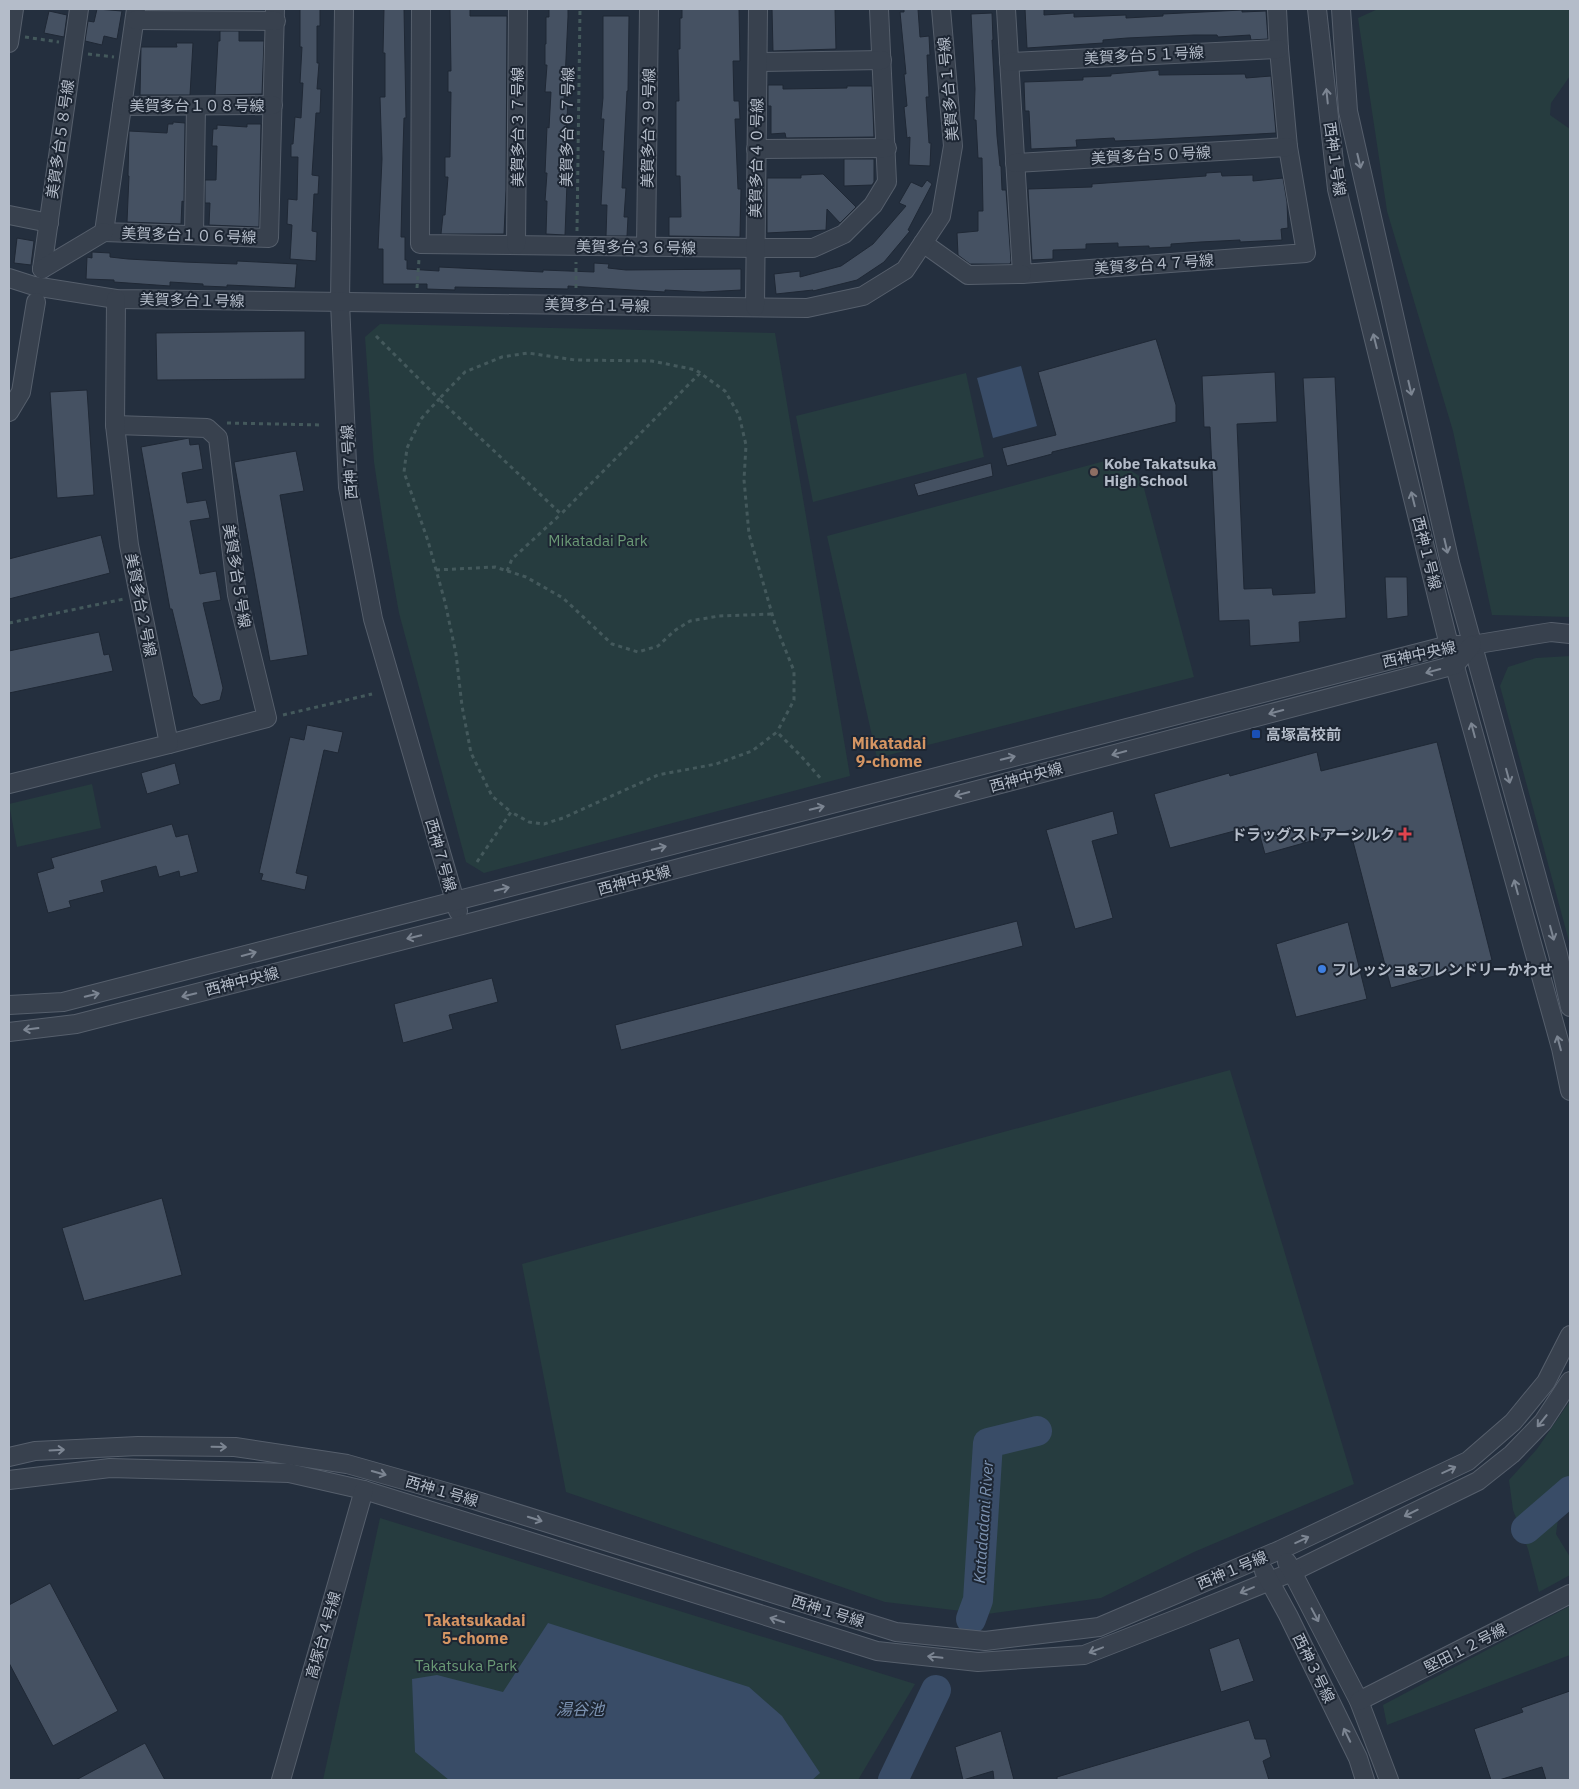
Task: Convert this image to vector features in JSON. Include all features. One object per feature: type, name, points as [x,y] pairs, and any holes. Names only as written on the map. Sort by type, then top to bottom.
[{"type":"street","points":[[9,39],[14,9]]},
{"type":"street","name":"美賀多台５８号線","points":[[79,9],[42,269],[104,232]]},
{"type":"street","name":"西神７号線","points":[[344,9],[340,302],[348,487],[371,609],[462,925]]},
{"type":"street","points":[[420,244],[421,9]]},
{"type":"street","name":"美賀多台３７号線","points":[[516,245],[518,9]]},
{"type":"street","name":"美賀多台３９号線","points":[[646,247],[649,9]]},
{"type":"street","name":"美賀多台４０号線","points":[[755,307],[758,9]]},
{"type":"street","name":"美賀多台３６号線","points":[[420,244],[813,248],[844,234],[874,205],[887,182],[887,148],[879,9]]},
{"type":"street","name":"美賀多台１号線","points":[[9,278],[38,287],[116,299],[807,308],[863,296],[905,270],[941,216],[953,146],[941,9]]},
{"type":"street","points":[[923,243],[968,275],[1022,274],[1006,9]]},
{"type":"street","name":"美賀多台４７号線","points":[[1022,274],[1306,253],[1288,147],[1277,9]]},
{"type":"street","name":"西神１号線","points":[[1317,9],[1337,188],[1449,645],[1561,1048],[1570,1091]]},
{"type":"street","name":"西神１号線","points":[[1341,9],[1348,111],[1448,554],[1558,954],[1570,1007]]},
{"type":"street","points":[[135,14],[275,15]]},
{"type":"street","name":"美賀多台１０６号線","points":[[135,14],[104,232],[269,238],[275,15]]},
{"type":"street","name":"美賀多台５１号線","points":[[1009,62],[1279,49]]},
{"type":"street","points":[[758,62],[882,60]]},
{"type":"street","name":"美賀多台１０８号線","points":[[122,106],[273,105]]},
{"type":"street","points":[[194,235],[196,106]]},
{"type":"street","name":"美賀多台５０号線","points":[[1015,163],[1288,147]]},
{"type":"street","points":[[756,149],[887,148]]},
{"type":"street","points":[[9,216],[49,223]]},
{"type":"street","name":"美賀多台２号線","points":[[116,299],[115,425],[129,545],[169,744]]},
{"type":"street","points":[[9,412],[22,392],[36,302]]},
{"type":"street","points":[[115,425],[207,428]]},
{"type":"street","name":"美賀多台５号線","points":[[207,428],[218,438],[237,595],[267,718]]},
{"type":"street","points":[[1472,645],[1551,632],[1570,634]]},
{"type":"street","name":"西神中央線","points":[[9,1005],[63,1002],[1449,645],[1472,645]]},
{"type":"street","name":"西神中央線","points":[[9,1032],[76,1024],[1455,665],[1472,645]]},
{"type":"street","points":[[9,784],[267,718]]},
{"type":"street","name":"西神１号線","points":[[9,1457],[35,1451],[138,1446],[235,1447],[347,1464],[471,1499],[896,1632],[985,1641],[1100,1627],[1257,1558],[1280,1550],[1468,1461],[1513,1422],[1546,1382],[1570,1336]]},
{"type":"street","name":"西神１号線","points":[[9,1480],[110,1468],[288,1473],[364,1490],[877,1651],[978,1662],[1084,1654],[1292,1572],[1478,1480],[1512,1454],[1543,1422],[1570,1382]]},
{"type":"street","name":"高塚台４号線","points":[[281,1780],[364,1490]]},
{"type":"street","name":"西神３号線","points":[[1280,1550],[1359,1700],[1389,1780]]},
{"type":"street","name":"西神３号線","points":[[1257,1558],[1288,1616],[1358,1758],[1365,1780]]},
{"type":"street","name":"堅田１２号線","points":[[1359,1700],[1570,1594]]},
{"type":"path","name":"美賀多台６７号線","points":[[576,305],[580,9]]},
{"type":"path","points":[[9,39],[73,48],[129,59]]},
{"type":"path","points":[[417,303],[420,244]]},
{"type":"path","points":[[376,336],[439,399],[562,514]]},
{"type":"path","points":[[528,352],[575,360],[652,361],[696,370],[725,391],[739,415],[746,444],[744,480],[749,534],[772,614],[794,671],[794,700],[776,732],[752,751],[716,764],[658,775],[563,818],[544,824],[529,822],[512,812],[492,796],[471,753],[462,706],[456,654],[445,602],[428,541],[404,472],[407,448],[421,418],[439,399],[465,372],[502,357],[528,352]]},
{"type":"path","points":[[507,571],[512,559],[562,514],[700,373]]},
{"type":"path","points":[[207,428],[224,423],[322,425]]},
{"type":"path","points":[[436,570],[494,567],[526,577],[563,598],[612,644],[638,652],[658,646],[674,631],[690,621],[720,616],[772,614]]},
{"type":"path","points":[[9,624],[140,596]]},
{"type":"path","points":[[267,718],[372,694]]},
{"type":"path","points":[[776,732],[821,779]]},
{"type":"path","points":[[477,862],[512,812]]},
{"type":"green space","points":[[1378,9],[1570,9],[1570,76],[1551,103],[1550,115],[1570,129],[1570,617],[1492,615],[1453,431],[1387,211],[1358,18]]},
{"type":"green space","name":"Mikatadai Park","points":[[380,324],[775,333],[850,776],[484,873],[466,862],[399,613],[384,529],[374,462],[365,337]]},
{"type":"green space","points":[[966,373],[984,457],[813,502],[796,416]]},
{"type":"green space","points":[[1112,459],[1141,477],[1194,677],[877,758],[827,536]]},
{"type":"green space","points":[[1570,656],[1570,945],[1500,686],[1508,667],[1536,658]]},
{"type":"green space","points":[[92,784],[101,828],[17,847],[9,804]]},
{"type":"green space","points":[[1230,1070],[1354,1484],[1194,1552],[1101,1598],[987,1614],[885,1602],[566,1492],[522,1264]]},
{"type":"green space","points":[[1570,1401],[1570,1502],[1559,1512],[1556,1534],[1570,1557],[1570,1575],[1539,1592],[1528,1549],[1513,1510],[1509,1480],[1537,1449]]},
{"type":"green space","name":"Takatsuka Park","points":[[380,1518],[915,1684],[858,1780],[323,1780]]},
{"type":"green space","points":[[1570,1606],[1570,1655],[1387,1725],[1383,1705]]},
{"type":"water","points":[[1021,366],[1037,426],[993,438],[977,378]]},
{"type":"water","name":"湯谷池","points":[[548,1623],[749,1687],[782,1716],[820,1773],[812,1780],[449,1780],[415,1752],[412,1679],[437,1675],[503,1692]]},
{"type":"building","points":[[97,9],[122,11],[117,39],[104,36],[102,45],[85,41],[88,21],[94,22]]},
{"type":"building","points":[[300,9],[320,9],[320,26],[317,26],[317,63],[319,63],[317,89],[321,89],[320,113],[316,113],[312,175],[319,176],[318,194],[314,194],[312,231],[317,232],[316,261],[290,259],[292,225],[287,224],[288,199],[297,200],[298,157],[291,157],[291,144],[293,144],[295,117],[301,118],[303,83],[300,83],[302,47],[300,47]]},
{"type":"building","points":[[384,9],[404,9],[406,118],[404,118],[401,237],[405,237],[407,269],[439,271],[439,267],[543,272],[543,270],[594,272],[594,263],[609,264],[608,268],[626,270],[741,269],[741,290],[703,292],[665,290],[665,292],[568,286],[568,289],[455,287],[455,290],[427,289],[427,284],[383,284],[383,249],[378,249],[382,159],[380,97],[385,97]]},
{"type":"building","points":[[450,9],[470,9],[470,16],[507,16],[504,234],[441,234],[443,215],[445,215],[448,177],[445,177],[445,157],[450,157],[451,92],[448,92],[448,71],[451,71]]},
{"type":"building","points":[[549,9],[568,9],[564,100],[568,100],[565,156],[568,156],[565,235],[546,234],[547,201],[545,201],[547,173],[545,173],[551,92],[545,92],[547,65],[545,65],[545,44],[546,17],[549,17]]},
{"type":"building","points":[[682,9],[739,9],[740,61],[733,61],[734,101],[739,101],[740,119],[735,119],[738,189],[741,189],[740,237],[669,236],[669,217],[681,217],[680,176],[676,176],[676,101],[679,101],[678,49],[680,49],[680,18],[682,18]]},
{"type":"building","points":[[772,9],[835,9],[836,49],[773,51]]},
{"type":"building","points":[[904,9],[918,9],[920,37],[929,36],[930,55],[927,55],[929,97],[926,97],[929,143],[931,143],[930,166],[909,165],[910,137],[907,138],[904,107],[907,106],[904,74],[906,74],[900,12],[904,12]]},
{"type":"building","points":[[1025,9],[1044,9],[1044,15],[1074,13],[1074,17],[1126,15],[1126,18],[1242,10],[1242,12],[1266,11],[1268,39],[1251,40],[1250,35],[1218,37],[1217,35],[1194,35],[1127,38],[1103,40],[1103,43],[1027,48]]},
{"type":"building","points":[[49,11],[67,15],[64,37],[44,33]]},
{"type":"building","points":[[992,13],[997,136],[1002,190],[1006,190],[1011,261],[1010,264],[970,264],[958,255],[957,233],[978,231],[978,211],[983,211],[982,158],[978,158],[976,120],[974,120],[975,89],[971,14]]},
{"type":"building","points":[[603,16],[629,16],[628,91],[622,188],[626,188],[624,217],[628,217],[627,236],[606,236],[607,205],[601,205],[604,151],[602,151],[604,119],[601,119],[603,98]]},
{"type":"building","points":[[220,31],[239,31],[239,41],[264,41],[262,94],[215,95]]},
{"type":"building","points":[[176,43],[193,43],[190,95],[140,95],[141,47],[177,47]]},
{"type":"building","points":[[1159,70],[1159,75],[1245,74],[1246,78],[1271,76],[1276,133],[1115,141],[1114,138],[1076,140],[1077,147],[1031,149],[1029,111],[1025,111],[1024,82],[1083,80],[1083,77],[1111,76],[1111,74]]},
{"type":"building","points":[[768,85],[783,85],[783,89],[872,86],[874,137],[786,138],[785,133],[771,134],[771,106],[768,106]]},
{"type":"building","points":[[173,122],[185,123],[184,202],[182,201],[181,224],[127,222],[129,131],[167,133],[168,124],[173,124]]},
{"type":"building","points":[[247,124],[261,124],[259,227],[209,225],[210,203],[205,203],[205,180],[216,180],[217,146],[212,146],[213,129],[217,129],[217,125],[247,127]]},
{"type":"building","points":[[844,159],[874,159],[874,182],[872,185],[844,186]]},
{"type":"building","points":[[1221,172],[1222,176],[1253,175],[1253,181],[1283,178],[1287,202],[1288,228],[1281,229],[1282,240],[1200,242],[1171,244],[1171,247],[1149,248],[1149,246],[1118,247],[1118,243],[1086,244],[1086,249],[1053,250],[1053,259],[1032,260],[1028,189],[1092,187],[1092,184],[1206,176],[1206,173]]},
{"type":"building","points":[[823,174],[856,207],[840,223],[827,209],[826,230],[767,233],[767,178],[801,178],[801,175]]},
{"type":"building","points":[[927,180],[932,184],[908,230],[910,231],[884,262],[857,280],[813,291],[776,294],[774,274],[800,271],[800,277],[841,266],[873,244],[906,206],[899,203],[911,182],[922,187]]},
{"type":"building","points":[[17,238],[34,241],[31,265],[14,263]]},
{"type":"building","points":[[92,252],[110,253],[110,257],[128,259],[237,264],[237,261],[297,264],[295,288],[227,285],[227,287],[203,286],[203,284],[170,282],[170,286],[86,279],[87,257],[92,258]]},
{"type":"building","points":[[305,331],[305,379],[157,380],[156,333]]},
{"type":"building","points":[[1156,339],[1176,405],[1176,422],[1052,452],[1052,454],[1007,466],[1002,448],[1056,435],[1038,372]]},
{"type":"building","points":[[1275,372],[1277,422],[1237,424],[1244,589],[1272,588],[1273,595],[1315,593],[1303,378],[1335,377],[1346,618],[1299,622],[1300,642],[1250,646],[1249,620],[1219,621],[1210,427],[1204,427],[1202,376]]},
{"type":"building","points":[[87,390],[94,495],[57,498],[50,392]]},
{"type":"building","points":[[189,438],[190,445],[199,444],[203,469],[182,473],[187,503],[206,500],[210,518],[190,521],[200,574],[216,571],[221,600],[203,603],[223,688],[220,700],[201,705],[193,696],[172,609],[170,609],[141,447]]},
{"type":"building","points":[[296,451],[304,491],[280,495],[308,655],[270,661],[234,462]]},
{"type":"building","points":[[991,463],[993,476],[918,496],[914,484]]},
{"type":"building","points":[[101,535],[110,573],[9,599],[9,559]]},
{"type":"building","points":[[1385,577],[1407,577],[1408,616],[1387,619]]},
{"type":"building","points":[[99,632],[104,655],[109,654],[113,671],[9,693],[9,651]]},
{"type":"building","points":[[307,725],[343,732],[338,753],[324,750],[296,873],[308,876],[305,890],[261,880],[263,874],[259,873],[290,737],[304,740]]},
{"type":"building","points":[[1437,742],[1492,960],[1391,988],[1350,830],[1265,854],[1257,825],[1170,848],[1154,794],[1229,773],[1230,776],[1317,752],[1321,771]]},
{"type":"building","points":[[175,763],[180,784],[147,794],[141,773]]},
{"type":"building","points":[[1113,811],[1118,834],[1092,841],[1113,918],[1075,929],[1046,830]]},
{"type":"building","points":[[172,824],[176,837],[188,834],[198,872],[180,877],[179,871],[159,877],[156,866],[101,881],[104,892],[69,901],[71,907],[48,913],[37,873],[54,868],[51,858]]},
{"type":"building","points":[[1017,921],[1023,946],[621,1050],[615,1025]]},
{"type":"building","points":[[1348,922],[1367,999],[1296,1017],[1276,944]]},
{"type":"building","points":[[492,978],[498,1002],[449,1015],[453,1029],[403,1043],[394,1004]]},
{"type":"building","points":[[162,1198],[182,1275],[84,1301],[62,1228]]},
{"type":"building","points":[[50,1583],[118,1711],[53,1746],[9,1663],[9,1605]]},
{"type":"building","points":[[1239,1638],[1254,1681],[1221,1692],[1209,1649]]},
{"type":"building","points":[[1570,1691],[1570,1780],[1546,1780],[1542,1767],[1499,1780],[1491,1780],[1474,1729],[1523,1712],[1521,1708]]},
{"type":"building","points":[[1249,1720],[1255,1739],[1266,1739],[1271,1757],[1263,1761],[1269,1780],[1057,1780],[1057,1777]]},
{"type":"building","points":[[1001,1731],[1014,1780],[994,1780],[993,1771],[963,1780],[955,1747]]},
{"type":"building","points":[[145,1743],[165,1780],[76,1780]]},
{"type":"waterway","name":"Katadadani River","points":[[971,1619],[978,1600],[988,1443],[1037,1431]]},
{"type":"waterway","name":"Katadadani River","points":[[1526,1529],[1570,1491]]},
{"type":"waterway","name":"Katadadani River","points":[[893,1780],[936,1690]]},
{"type":"place","name":"Kobe Takatsuka High School","points":[[1094,472]]},
{"type":"place","name":"高塚高校前","points":[[1256,734]]},
{"type":"place","name":"ドラッグストアーシルク","points":[[1405,834]]},
{"type":"place","name":"フレッショ&フレンドリーかわせ","points":[[1322,969]]},
{"type":"district","name":"Mikatadai 9-chome","points":[[889,752]]},
{"type":"district","name":"Takatsukadai 5-chome","points":[[475,1629]]}]
